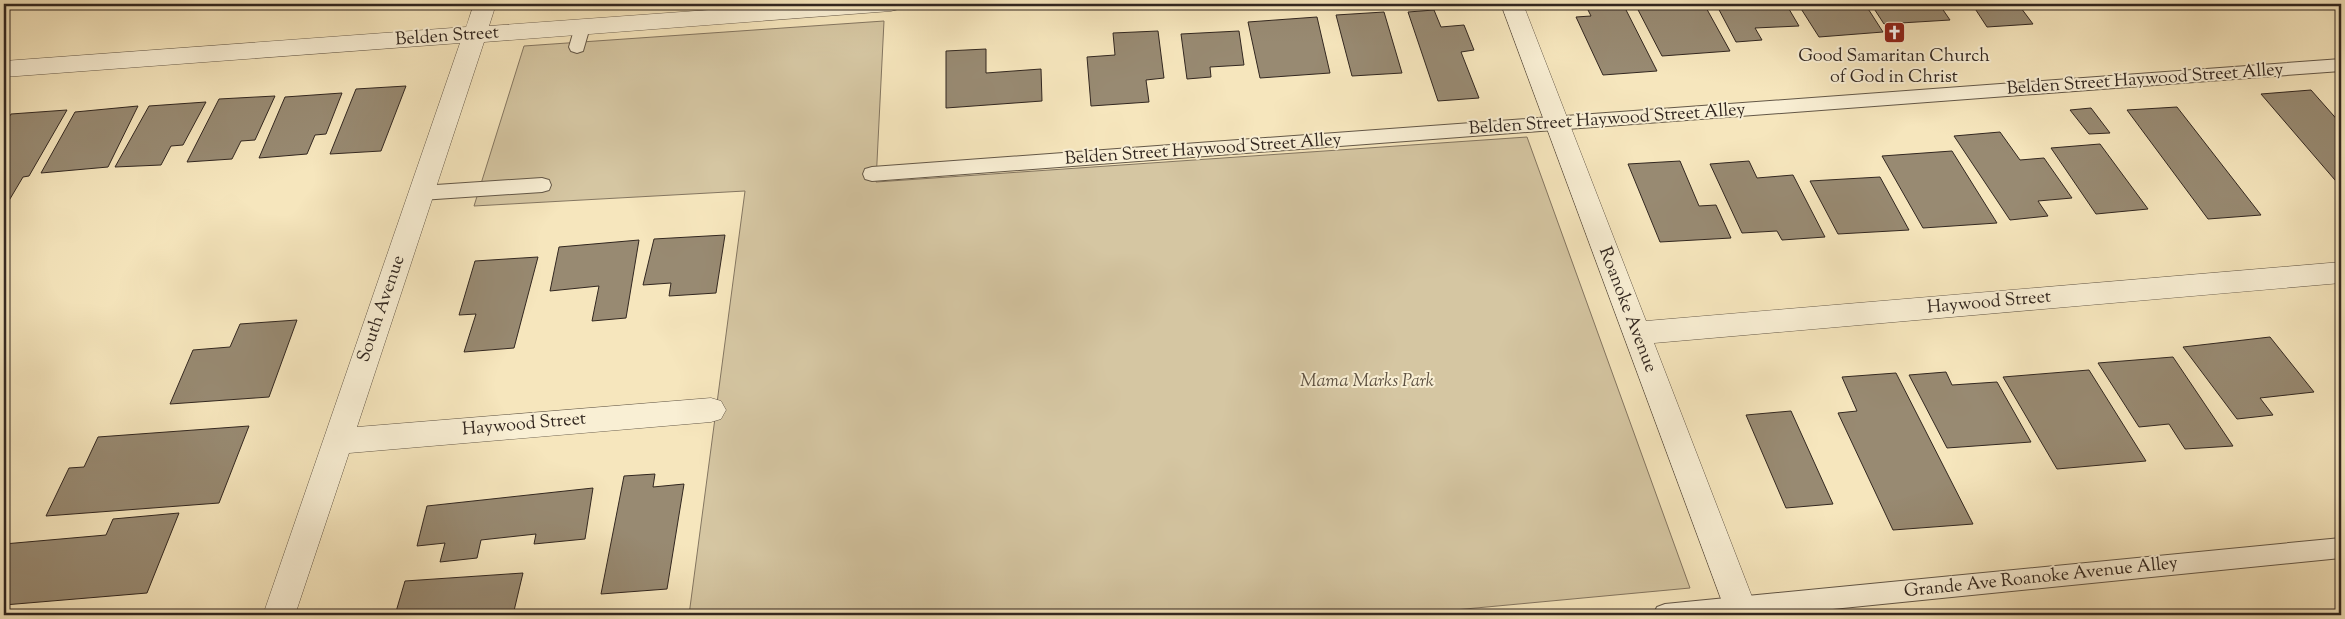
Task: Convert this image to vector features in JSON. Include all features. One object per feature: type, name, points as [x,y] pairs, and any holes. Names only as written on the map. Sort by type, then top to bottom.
[{"type":"street","name":"South Avenue","points":[[279,615],[485,4]]},
{"type":"street","name":"Belden Street","points":[[4,69],[474,36],[579,37],[891,4]]},
{"type":"street","name":"Roanoke Avenue","points":[[1512,4],[1741,612]]},
{"type":"street","name":"Haywood Street","points":[[1636,333],[2341,273]]},
{"type":"street","name":"Haywood Street","points":[[338,440],[711,410]]},
{"type":"lane","name":"Belden Street Haywood Street Alley","points":[[872,174],[2341,65]]},
{"type":"lane","points":[[421,193],[542,185]]},
{"type":"lane","name":"Grande Ave Roanoke Avenue Alley","points":[[1665,615],[1741,612],[2341,548]]},
{"type":"green space","name":"Mama Marks Park","points":[[884,21],[876,182],[1527,137],[1690,588],[1401,615],[689,615],[745,191],[474,206],[524,46]]},
{"type":"building","points":[[1585,4],[1623,4],[1657,71],[1603,75],[1576,17],[1591,16]]},
{"type":"building","points":[[1635,4],[1704,4],[1730,51],[1662,56]]},
{"type":"building","points":[[1716,4],[1786,4],[1799,26],[1755,28],[1762,40],[1736,42]]},
{"type":"building","points":[[1798,4],[1865,4],[1883,32],[1819,37]]},
{"type":"building","points":[[1871,4],[1939,4],[1950,20],[1884,24]]},
{"type":"building","points":[[1972,4],[2018,4],[2033,24],[1987,27]]},
{"type":"building","points":[[1434,10],[1441,27],[1464,25],[1474,50],[1461,52],[1479,98],[1438,101],[1408,12]]},
{"type":"building","points":[[1384,12],[1402,73],[1352,76],[1336,15]]},
{"type":"building","points":[[1317,17],[1330,73],[1260,78],[1248,22]]},
{"type":"building","points":[[1158,31],[1164,78],[1146,80],[1149,102],[1091,106],[1087,57],[1115,55],[1113,33]]},
{"type":"building","points":[[1239,31],[1244,65],[1210,67],[1211,77],[1187,79],[1181,34]]},
{"type":"building","points":[[986,49],[986,73],[1041,69],[1042,101],[946,108],[946,51]]},
{"type":"building","points":[[406,86],[381,151],[330,154],[356,89]]},
{"type":"building","points":[[2311,90],[2341,124],[2341,187],[2261,94]]},
{"type":"building","points":[[342,93],[326,134],[315,135],[307,154],[259,158],[285,97]]},
{"type":"building","points":[[275,96],[255,140],[241,141],[232,159],[187,162],[219,99]]},
{"type":"building","points":[[206,102],[183,145],[171,146],[161,165],[115,167],[149,106]]},
{"type":"building","points":[[138,106],[108,167],[41,173],[75,112]]},
{"type":"building","points":[[2177,107],[2261,215],[2208,219],[2127,110]]},
{"type":"building","points":[[2091,108],[2110,133],[2089,134],[2070,110]]},
{"type":"building","points":[[67,110],[29,176],[23,177],[4,209],[4,126],[11,114]]},
{"type":"building","points":[[2000,132],[2020,160],[2044,158],[2072,198],[2038,201],[2048,216],[2010,220],[1954,136]]},
{"type":"building","points":[[2100,144],[2148,209],[2096,214],[2051,148]]},
{"type":"building","points":[[1952,151],[1997,223],[1923,228],[1882,156]]},
{"type":"building","points":[[1680,161],[1699,206],[1716,205],[1731,238],[1660,242],[1628,164]]},
{"type":"building","points":[[1749,161],[1757,178],[1793,175],[1825,237],[1782,240],[1777,231],[1742,233],[1710,164]]},
{"type":"building","points":[[1880,177],[1909,230],[1838,234],[1810,181]]},
{"type":"building","points":[[725,235],[716,293],[669,296],[671,283],[643,285],[654,239]]},
{"type":"building","points":[[639,240],[626,318],[592,321],[599,286],[550,291],[559,247]]},
{"type":"building","points":[[538,257],[514,348],[464,352],[476,314],[459,315],[475,261]]},
{"type":"building","points":[[297,320],[269,397],[170,404],[193,350],[230,347],[240,324]]},
{"type":"building","points":[[2270,337],[2314,392],[2260,398],[2273,415],[2237,419],[2183,347]]},
{"type":"building","points":[[2173,357],[2233,446],[2185,449],[2169,424],[2139,427],[2098,363]]},
{"type":"building","points":[[2089,370],[2146,461],[2057,469],[2003,377]]},
{"type":"building","points":[[1946,372],[1952,385],[1997,382],[2031,442],[1947,448],[1909,375]]},
{"type":"building","points":[[1896,373],[1973,524],[1893,530],[1838,413],[1857,411],[1842,377]]},
{"type":"building","points":[[1791,411],[1833,504],[1786,508],[1746,415]]},
{"type":"building","points":[[249,426],[219,503],[46,516],[69,468],[84,467],[98,437]]},
{"type":"building","points":[[655,474],[653,487],[684,484],[667,589],[601,594],[624,476]]},
{"type":"building","points":[[593,488],[585,539],[534,544],[536,534],[481,540],[477,558],[440,562],[445,543],[417,546],[427,506]]},
{"type":"building","points":[[179,513],[147,593],[4,605],[4,544],[106,535],[113,519]]},
{"type":"building","points":[[523,573],[513,615],[395,615],[405,581]]},
{"type":"building","points":[[150,612],[148,615],[101,615]]},
{"type":"place","name":"Good Samaritan Church of God in Christ","points":[[1894,32]]}]
